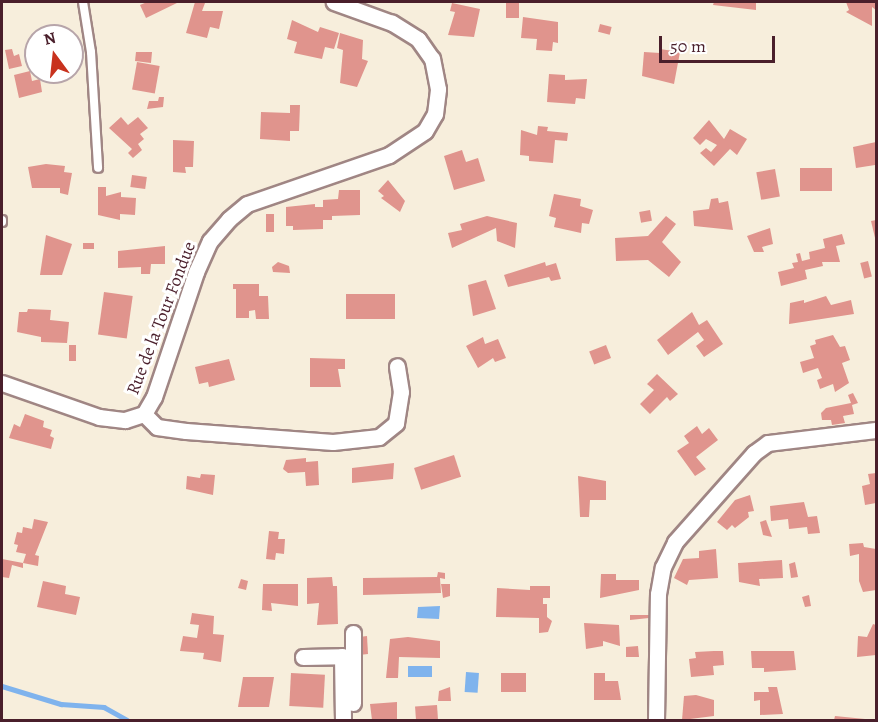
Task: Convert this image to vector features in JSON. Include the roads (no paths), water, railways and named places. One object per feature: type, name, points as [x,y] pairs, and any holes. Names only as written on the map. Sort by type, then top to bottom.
[{"type":"street","name":"Rue de la Tour Fondue","points":[[2,383],[99,417],[125,420],[144,414],[154,397],[196,272],[210,241],[229,219],[247,204],[389,155],[425,131],[435,114],[438,89],[432,59],[418,39],[392,23],[334,2]]},
{"type":"street","name":"Rue de la Tour Fondue","points":[[144,414],[157,427],[186,431],[333,442],[379,437],[396,423],[401,392],[397,366]]},
{"type":"street","points":[[656,720],[658,594],[663,567],[675,542],[739,469],[768,443],[876,430]]},
{"type":"street","points":[[353,633],[353,720]]},
{"type":"street","points":[[303,657],[342,656],[344,720]]},
{"type":"lane","points":[[83,2],[91,52],[98,168]]},
{"type":"water","points":[[440,606],[439,619],[417,618],[418,607]]},
{"type":"water","points":[[408,666],[432,666],[432,677],[408,677]]},
{"type":"water","points":[[466,672],[479,673],[478,693],[465,692]]},
{"type":"waterway","points":[[2,686],[61,704],[104,707],[127,720]]}]
